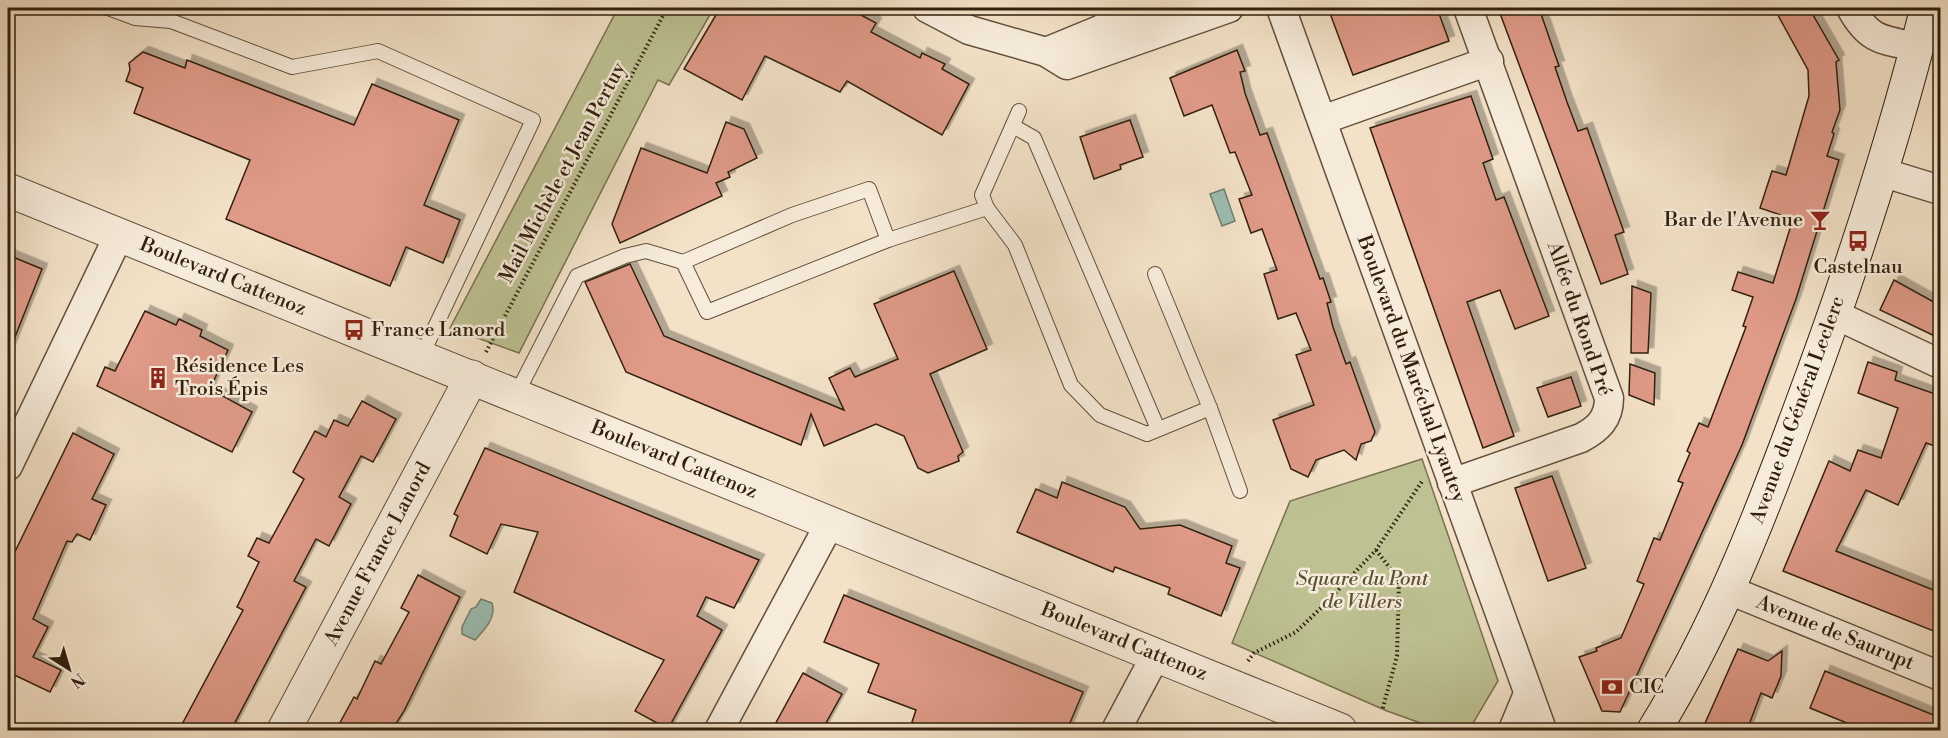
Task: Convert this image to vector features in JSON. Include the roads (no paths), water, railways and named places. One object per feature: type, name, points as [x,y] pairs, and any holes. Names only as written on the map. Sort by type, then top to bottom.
[{"type":"street","points":[[927,8],[969,30],[1046,52],[1067,65],[1108,26],[1153,8]]},
{"type":"street","points":[[1108,26],[1229,8]]},
{"type":"street","name":"Boulevard du Maréchal Lyautey","points":[[1281,8],[1542,730]]},
{"type":"street","name":"Allée du Rond Pré","points":[[1449,473],[1581,438],[1596,430],[1606,417],[1609,407],[1609,399],[1468,8]]},
{"type":"street","points":[[1851,8],[1860,24],[1871,35],[1917,47]]},
{"type":"street","name":"Avenue du Général Leclerc","points":[[1654,730],[1729,590],[1772,485],[1834,314],[1881,172],[1927,8]]},
{"type":"street","points":[[1322,120],[1489,61]]},
{"type":"street","points":[[1881,172],[1941,190]]},
{"type":"street","name":"Boulevard Cattenoz","points":[[8,190],[421,357],[478,365],[516,395],[1340,730]]},
{"type":"street","points":[[8,466],[119,235]]},
{"type":"street","points":[[1834,314],[1941,364]]},
{"type":"street","name":"Avenue France Lanord","points":[[284,730],[478,365]]},
{"type":"street","points":[[719,730],[830,524]]},
{"type":"street","name":"Avenue de Saurupt","points":[[1729,590],[1941,676]]},
{"type":"street","points":[[1116,730],[1156,655]]},
{"type":"street","points":[[1513,730],[1528,694]]},
{"type":"lane","points":[[108,8],[135,18],[171,21],[292,67],[378,51],[533,120],[421,357]]},
{"type":"lane","points":[[1019,111],[982,195],[987,208],[1015,245],[1071,386],[1100,415],[1147,434],[1210,408]]},
{"type":"lane","points":[[1013,126],[1034,138],[1158,429]]},
{"type":"lane","points":[[516,395],[577,276],[625,256],[646,251],[683,262],[792,215],[869,189],[888,240]]},
{"type":"lane","points":[[683,262],[707,312],[888,240],[987,208]]},
{"type":"lane","points":[[1155,274],[1210,408],[1240,491]]},
{"type":"water","points":[[1224,189],[1235,221],[1222,226],[1210,194]]},
{"type":"water","points":[[481,599],[492,603],[493,614],[475,640],[462,634],[462,627],[471,609],[476,607]]},
{"type":"place","name":"Bar de l'Avenue","points":[[1820,220]]},
{"type":"place","name":"Castelnau","points":[[1858,241]]},
{"type":"place","name":"France Lanord","points":[[354,330]]},
{"type":"place","name":"Résidence Les Trois Épis","points":[[158,378]]},
{"type":"place","name":"CIC","points":[[1612,687]]},
{"type":"park label","name":"Square du Pont de Villers","points":[[1362,590]]}]
